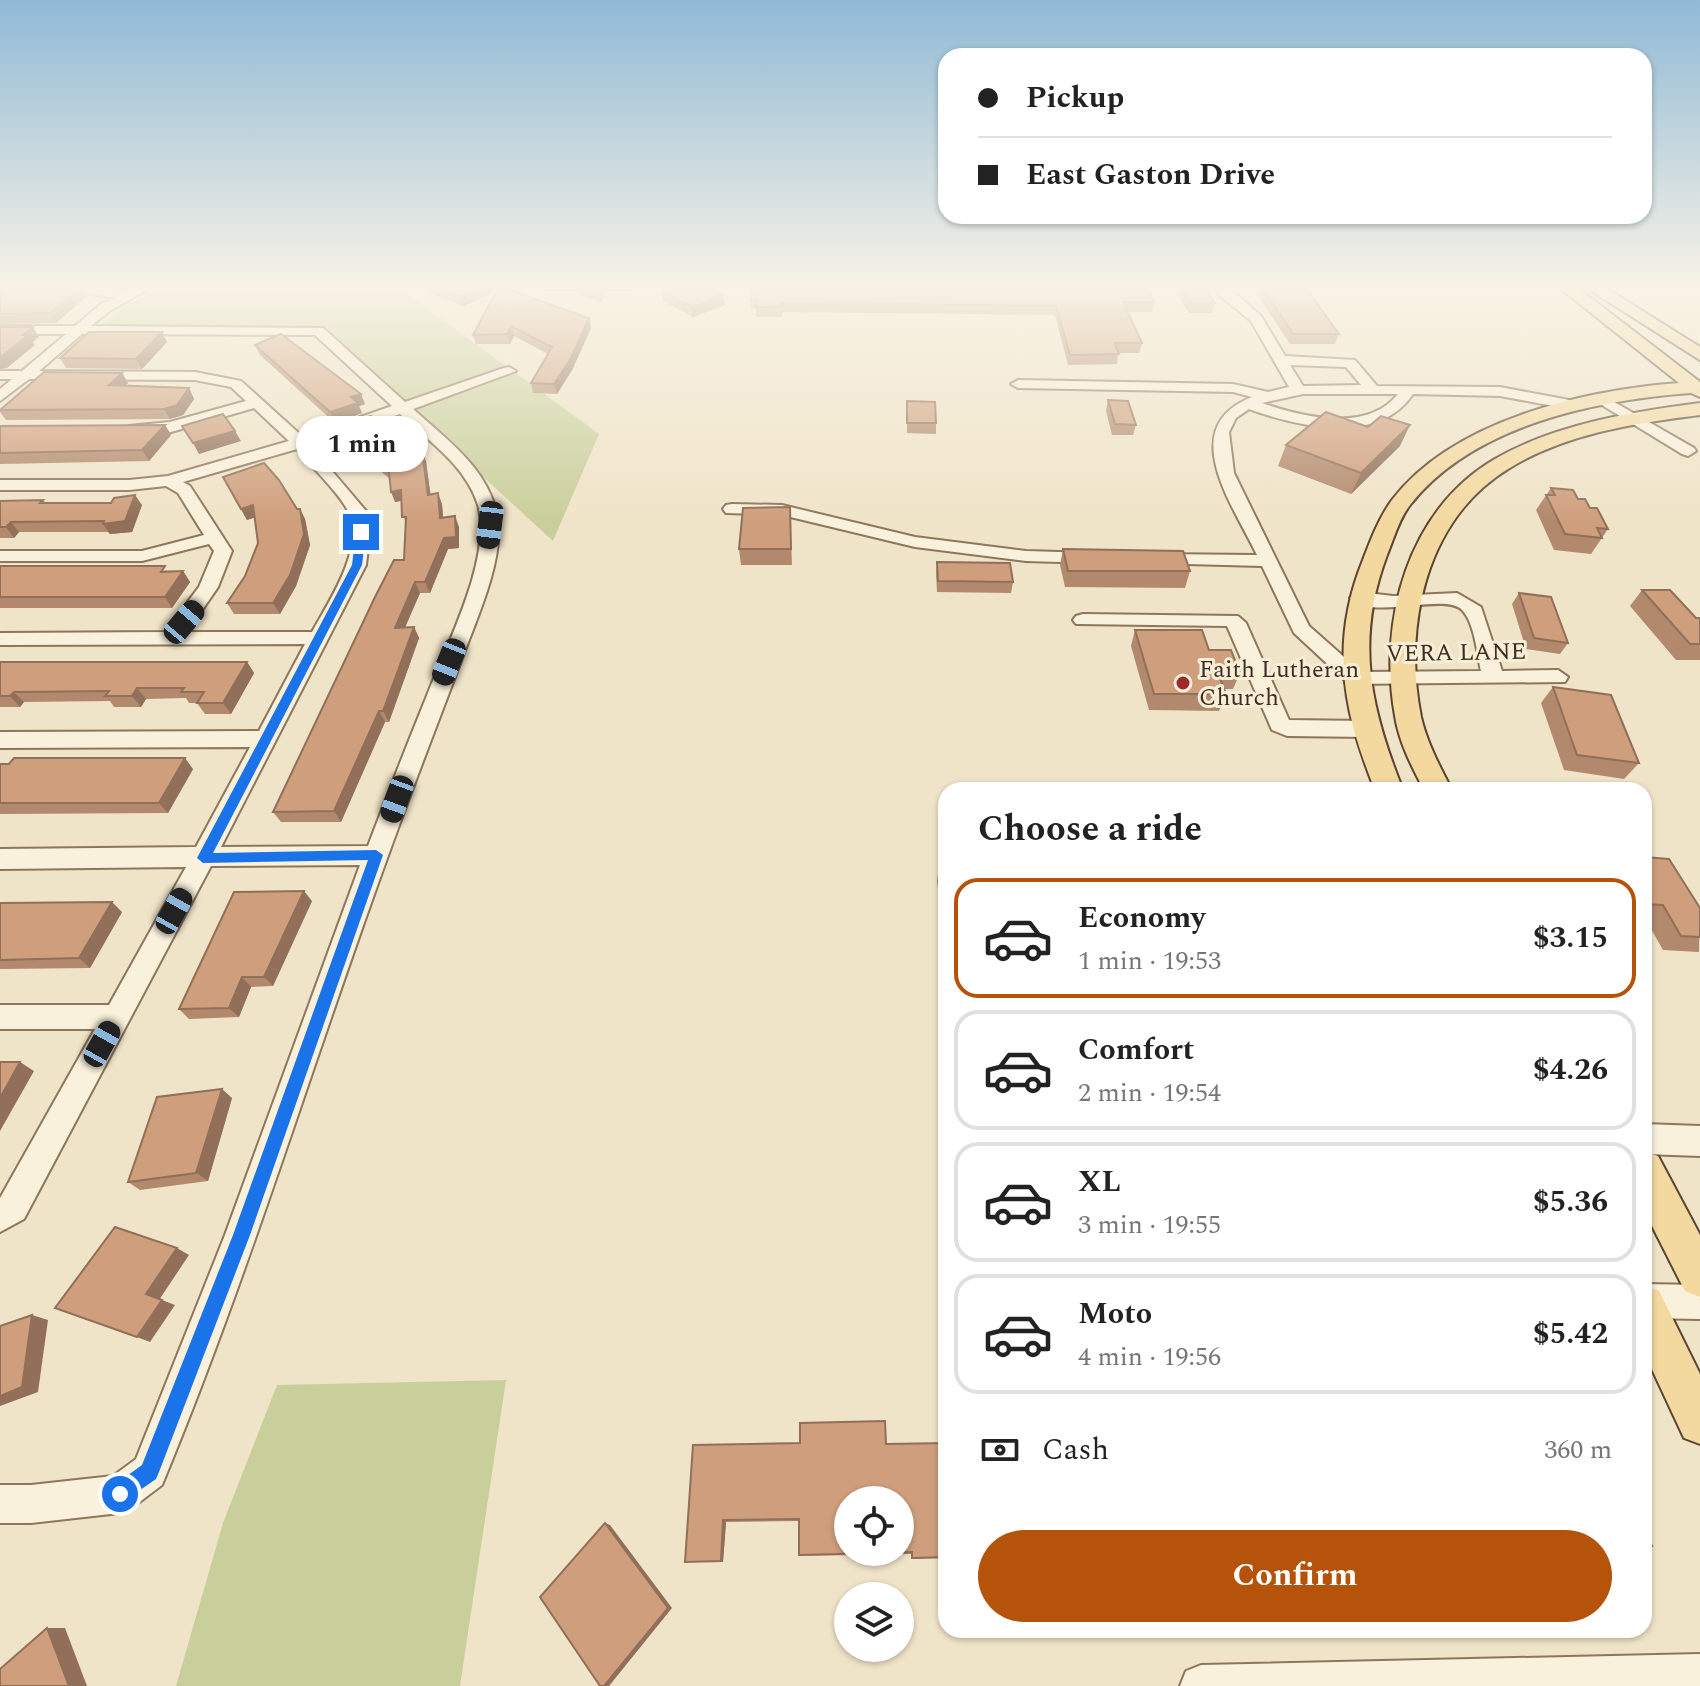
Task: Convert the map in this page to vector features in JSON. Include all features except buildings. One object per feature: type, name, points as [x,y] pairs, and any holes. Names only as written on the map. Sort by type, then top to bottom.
[{"type":"main road","points":[[1662,364],[1699,393]]},
{"type":"main road","points":[[1386,782],[1367,729],[1356,679],[1354,633],[1359,598],[1370,566],[1404,499],[1460,451],[1530,420],[1602,399],[1699,393]]},
{"type":"main road","points":[[1435,782],[1408,718],[1402,656],[1407,600],[1445,512],[1470,486],[1499,465],[1538,447],[1635,419],[1699,393]]},
{"type":"main road","points":[[1652,1185],[1700,1276]]},
{"type":"main road","points":[[1652,1320],[1700,1422]]},
{"type":"street","points":[[0,397],[38,364]]},
{"type":"street","points":[[0,1504],[46,1503],[120,1494],[149,1472],[241,1235],[376,855],[478,586],[490,525],[486,504],[468,468],[355,364]]},
{"type":"street","points":[[1283,364],[1299,391]]},
{"type":"street","points":[[1351,364],[1373,390]]},
{"type":"street","points":[[0,485],[129,485],[169,481],[300,443],[509,371]]},
{"type":"street","points":[[0,375],[195,376],[236,384],[300,443],[357,511],[361,532],[357,565],[267,739],[13,1208],[0,1216]]},
{"type":"street","points":[[1018,384],[1233,388],[1268,396]]},
{"type":"street","points":[[1250,404],[1280,416],[1366,422],[1395,409],[1409,390]]},
{"type":"street","points":[[1356,679],[1301,629],[1267,561],[1226,473],[1220,452],[1221,429],[1226,419],[1268,396],[1299,391],[1489,390],[1542,395],[1575,405]]},
{"type":"street","points":[[1602,399],[1688,451]]},
{"type":"street","points":[[120,428],[171,427],[256,403]]},
{"type":"street","points":[[169,481],[184,490],[223,551],[216,575],[197,606],[171,638]]},
{"type":"street","points":[[732,509],[782,510],[915,542],[1026,556],[1112,558]]},
{"type":"street","points":[[0,556],[142,556],[215,537]]},
{"type":"street","points":[[1143,559],[1267,561]]},
{"type":"street","points":[[1359,598],[1457,599],[1471,607],[1479,624],[1493,676]]},
{"type":"street","points":[[1083,620],[1231,620],[1236,623],[1280,725],[1287,728],[1367,729]]},
{"type":"street","points":[[0,639],[320,638]]},
{"type":"street","name":"VERA LANE","points":[[1356,679],[1558,677]]},
{"type":"street","points":[[0,740],[267,739]]},
{"type":"street","points":[[0,859],[376,855]]},
{"type":"street","points":[[0,1017],[117,1017]]},
{"type":"street","points":[[1652,1139],[1700,1141]]},
{"type":"street","points":[[1652,1303],[1700,1302]]},
{"type":"street","points":[[1201,1686],[1446,1683],[1700,1675]]},
{"type":"green space","points":[[360,364],[503,364],[599,434],[553,541]]},
{"type":"green space","points":[[506,1380],[460,1686],[176,1686],[223,1523],[277,1385]]},
{"type":"place","name":"Faith Lutheran Church","points":[[1183,683]]},
{"type":"route","points":[[120,1494],[149,1472],[241,1235],[376,855],[203,858],[357,565],[361,532]]}]
